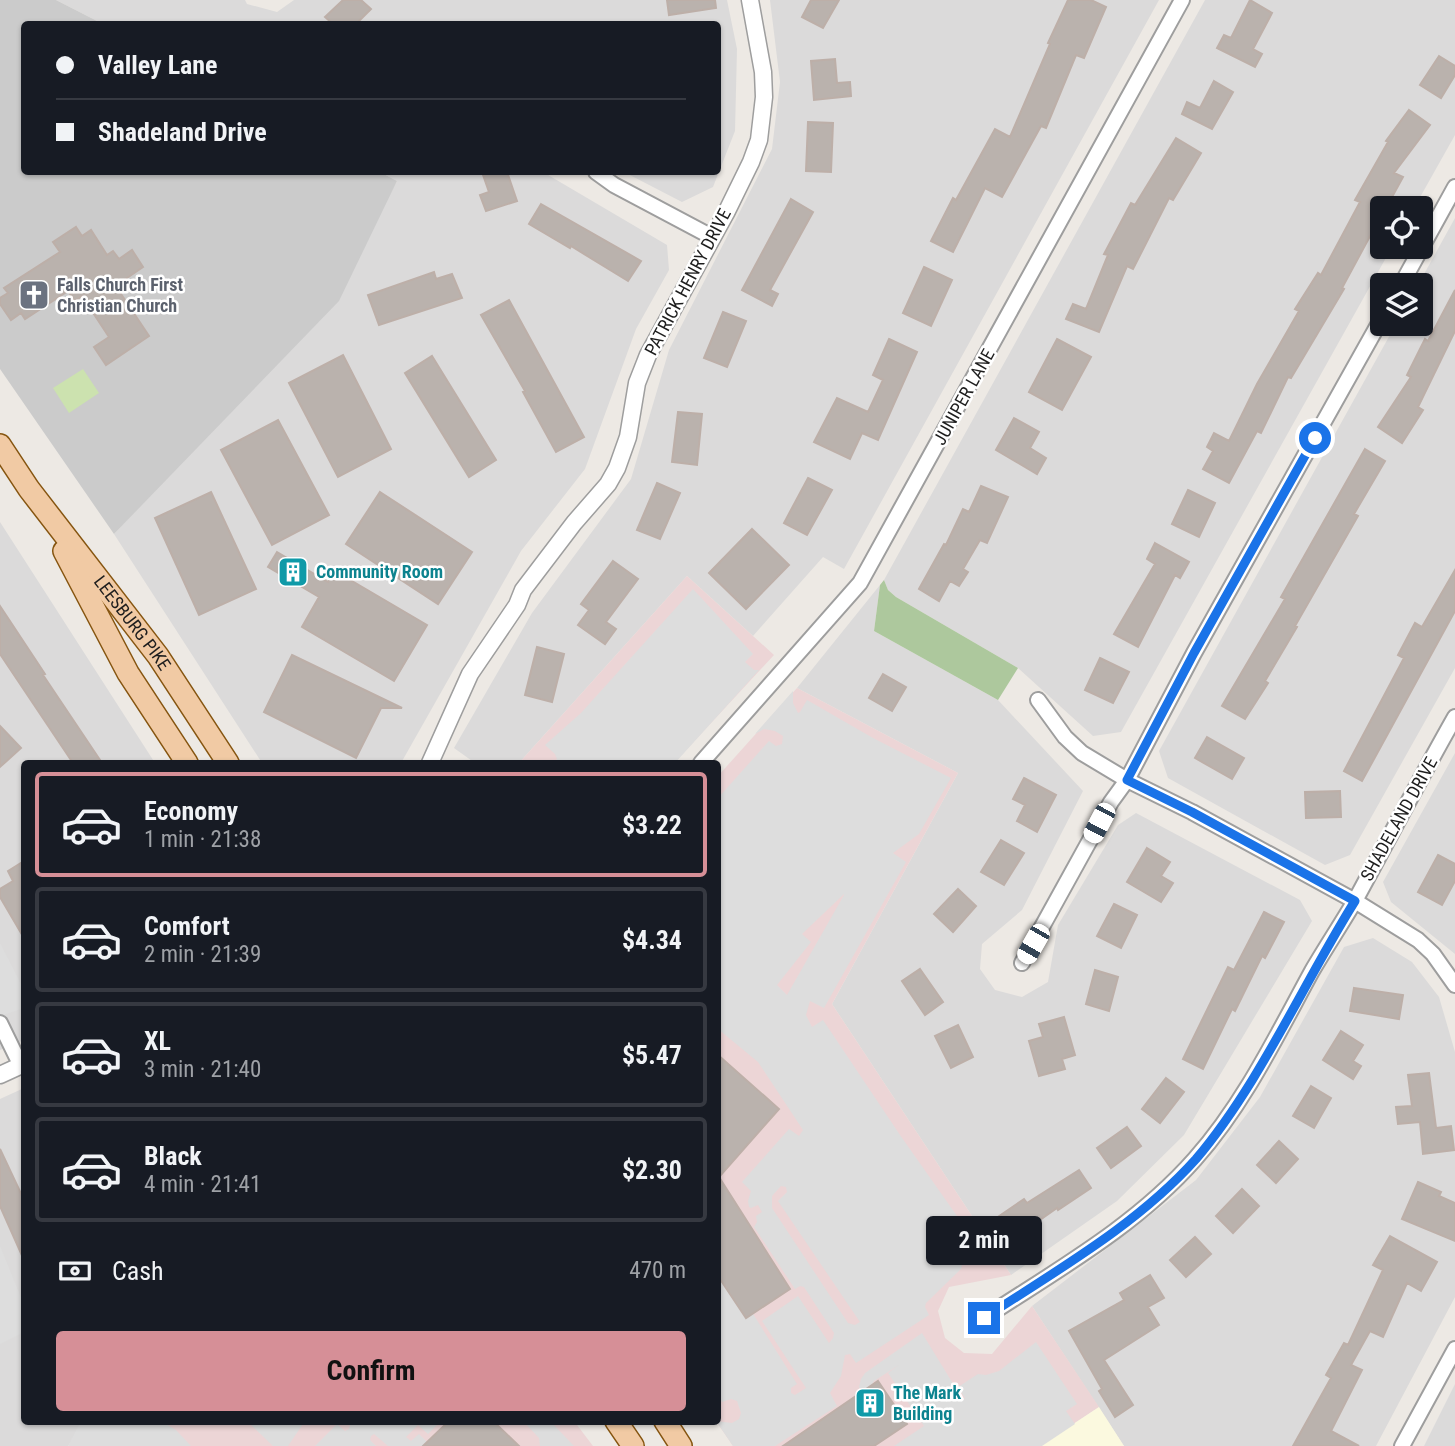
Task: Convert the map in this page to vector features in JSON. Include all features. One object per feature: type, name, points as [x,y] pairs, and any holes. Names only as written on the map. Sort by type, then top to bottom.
[{"type":"main road","name":"LEESBURG PIKE","points":[[0,445],[29,489],[158,656],[226,760]]},
{"type":"main road","name":"LEESBURG PIKE","points":[[29,489],[128,673],[185,760]]},
{"type":"main road","points":[[619,1425],[634,1446]]},
{"type":"main road","points":[[668,1425],[681,1446]]},
{"type":"street","name":"PATRICK HENRY DRIVE","points":[[431,760],[470,674],[517,605],[523,590],[574,523],[608,484],[617,468],[628,437],[637,383],[648,355],[751,162],[759,140],[763,116],[763,72],[750,0]]},
{"type":"street","name":"JUNIPER LANE","points":[[704,760],[860,583],[1182,0]]},
{"type":"street","points":[[600,175],[712,237]]},
{"type":"street","points":[[1408,273],[1455,187]]},
{"type":"street","points":[[1022,963],[1111,802],[1127,780],[1194,653],[1372,336]]},
{"type":"street","points":[[1038,700],[1065,737],[1082,752],[1127,780],[1192,812],[1355,901],[1418,940],[1433,954],[1455,985]]},
{"type":"street","name":"SHADELAND DRIVE","points":[[984,1318],[1115,1231],[1150,1203],[1194,1161],[1221,1127],[1260,1066],[1324,950],[1355,901],[1455,717]]},
{"type":"street","points":[[0,1023],[21,1061]]},
{"type":"street","points":[[0,1075],[21,1066]]},
{"type":"street","points":[[1402,1446],[1455,1349]]},
{"type":"shaded area","points":[[0,0],[56,0],[97,21],[21,21],[21,175],[386,175],[397,181],[339,301],[114,534],[0,369]]},
{"type":"shaded area","points":[[56,0],[245,0],[247,4],[277,12],[294,0],[727,0],[737,49],[735,131],[721,167],[721,21],[97,21]]},
{"type":"shaded area","points":[[770,0],[1159,0],[844,569],[823,557],[753,636],[687,576],[522,760],[471,760],[454,748],[532,613],[631,479],[669,350],[772,149],[780,82]]},
{"type":"shaded area","points":[[1205,0],[1455,0],[1455,135],[1421,196],[1370,196],[1370,259],[1385,259],[1377,273],[1370,273],[1370,286],[1121,732],[1093,736],[1018,668],[896,597],[888,590],[884,580]]},
{"type":"shaded area","points":[[386,175],[548,175],[667,245],[669,270],[636,329],[585,469],[521,551],[403,760],[260,760],[114,534],[184,459],[388,198],[397,181]]},
{"type":"shaded area","points":[[630,175],[718,175],[713,187],[682,202]]},
{"type":"shaded area","points":[[1455,218],[1455,668],[1350,855],[1325,865],[1168,778],[1159,751],[1389,336],[1433,336],[1433,273],[1425,273]]},
{"type":"shaded area","points":[[0,522],[153,760],[21,760],[21,1041],[0,1050]]},
{"type":"shaded area","points":[[687,576],[774,655],[677,760],[522,760]]},
{"type":"shaded area","points":[[880,585],[874,631],[998,700],[1083,791],[1022,910],[982,944],[980,969],[995,990],[1022,997],[1048,982],[1058,925],[1118,825],[1136,813],[1300,900],[1312,921],[1184,1135],[1117,1201],[1011,1275],[832,1004],[958,773],[797,688]]},
{"type":"shaded area","points":[[693,589],[753,654],[745,662],[754,670],[759,670],[678,760],[556,760],[555,754],[545,745],[581,713]]},
{"type":"shaded area","points":[[797,688],[958,773],[832,1004],[1011,1275],[949,1287],[938,1311],[945,1338],[964,1353],[992,1354],[1032,1306],[1099,1407],[1040,1446],[733,1446],[719,1425],[721,1425],[721,773]]},
{"type":"shaded area","points":[[793,691],[793,703],[798,713],[807,700],[951,778],[919,834],[893,853],[906,862],[824,1008],[810,1001],[806,1015],[812,1027],[823,1020],[900,1135],[979,1243],[964,1257],[961,1269],[926,1303],[929,1315],[856,1363],[850,1354],[845,1355],[841,1376],[830,1393],[837,1406],[775,1446],[733,1446],[719,1425],[721,1422],[732,1423],[739,1419],[741,1413],[737,1401],[721,1400],[721,1263],[797,1384],[791,1388],[791,1393],[795,1395],[806,1388],[762,1321],[798,1296],[829,1343],[834,1333],[804,1287],[795,1289],[754,1227],[756,1216],[762,1212],[758,1205],[749,1207],[751,1191],[742,1182],[789,1129],[799,1136],[803,1130],[758,1062],[721,1031],[721,795],[769,741],[776,746],[782,744],[783,736],[764,729],[755,734]],"holes":[[[844,895],[787,995],[777,985],[811,942],[802,934]],[[781,1186],[786,1187],[787,1192],[778,1201],[860,1322],[855,1325],[848,1323],[772,1208],[772,1196]]]},
{"type":"shaded area","points":[[1455,753],[1455,954],[1391,902],[1383,882]]},
{"type":"shaded area","points":[[1373,938],[1412,962],[1439,997],[1455,1052],[1455,1297],[1376,1446],[1124,1446],[1032,1306],[1196,1180],[1260,1097],[1344,947]]},
{"type":"shaded area","points":[[0,943],[21,984],[21,1009],[0,1016]]},
{"type":"shaded area","points":[[21,1089],[21,1425],[83,1425],[68,1446],[0,1446],[0,1099]]},
{"type":"shaded area","points":[[0,1246],[21,1298],[21,1334],[0,1344]]},
{"type":"shaded area","points":[[922,1333],[963,1400],[965,1398],[958,1387],[978,1374],[986,1375],[999,1371],[1036,1342],[1077,1404],[1066,1411],[1075,1424],[1042,1446],[894,1446],[924,1426],[888,1373],[899,1365],[874,1381],[865,1401],[859,1387],[865,1373]]},
{"type":"shaded area","points":[[1455,1384],[1455,1446],[1424,1446]]},
{"type":"shaded area","points":[[1099,1407],[1124,1446],[1040,1446]]},
{"type":"shaded area","points":[[79,1425],[168,1425],[191,1446],[68,1446]]},
{"type":"shaded area","points":[[83,1425],[577,1425],[593,1446],[69,1446]]},
{"type":"shaded area","points":[[251,1425],[302,1425],[288,1446],[273,1446]]},
{"type":"shaded area","points":[[336,1425],[345,1431],[350,1425],[418,1425],[406,1437],[411,1441],[419,1434],[431,1446],[388,1446],[374,1434],[370,1440],[376,1446],[315,1446]]},
{"type":"shaded area","points":[[418,1425],[437,1425],[428,1434]]},
{"type":"shaded area","points":[[527,1425],[554,1425],[574,1446],[540,1446],[539,1438]]},
{"type":"green space","points":[[83,369],[99,393],[69,413],[53,388]]},
{"type":"green space","points":[[884,580],[888,590],[896,597],[1018,668],[998,700],[874,631],[880,585]]},
{"type":"building","points":[[343,0],[361,0],[371,9],[359,21],[330,21],[325,17]]},
{"type":"building","points":[[667,0],[715,0],[716,8],[669,15]]},
{"type":"building","points":[[811,0],[839,0],[823,28],[802,17]]},
{"type":"building","points":[[1068,0],[1091,0],[1106,7],[1084,58],[1076,55],[1046,128],[1041,126],[1002,197],[985,188],[953,252],[931,241],[953,198],[956,200],[995,129],[1010,137]]},
{"type":"building","points":[[1250,0],[1272,13],[1253,49],[1262,54],[1255,67],[1217,48],[1224,35],[1231,38]]},
{"type":"building","points":[[1439,56],[1455,66],[1455,75],[1441,98],[1420,85]]},
{"type":"building","points":[[835,59],[837,83],[850,82],[851,96],[814,100],[811,61]]},
{"type":"building","points":[[1214,81],[1233,92],[1212,129],[1182,114],[1187,102],[1200,108]]},
{"type":"building","points":[[1409,110],[1430,125],[1394,173],[1403,177],[1393,196],[1370,196],[1370,236],[1342,288],[1344,289],[1291,378],[1288,377],[1261,433],[1257,431],[1229,483],[1203,469],[1213,451],[1207,447],[1214,433],[1229,441],[1257,384],[1299,311],[1295,309],[1318,273],[1321,275],[1360,202],[1355,200],[1388,142],[1386,141]]},
{"type":"building","points":[[808,122],[833,123],[831,172],[806,171]]},
{"type":"building","points":[[1176,138],[1201,153],[1173,200],[1169,198],[1133,269],[1127,266],[1099,332],[1066,319],[1073,304],[1086,309],[1108,255],[1104,254],[1131,203],[1135,205]]},
{"type":"building","points":[[483,175],[508,175],[517,201],[486,211],[480,195],[489,192]]},
{"type":"building","points":[[791,199],[813,212],[770,290],[778,294],[772,306],[742,290]]},
{"type":"building","points":[[541,204],[641,261],[628,281],[529,224]]},
{"type":"building","name":"Falls Church First Christian Church","points":[[76,227],[82,236],[91,230],[107,255],[113,251],[119,259],[132,250],[143,267],[124,280],[127,285],[119,291],[149,336],[106,365],[94,347],[109,337],[82,296],[75,301],[68,291],[25,319],[21,313],[11,320],[0,304],[0,298],[8,293],[4,288],[60,252],[53,242]]},
{"type":"building","points":[[924,267],[952,280],[931,326],[903,313]]},
{"type":"building","points":[[434,272],[436,279],[452,274],[462,298],[379,325],[368,295]]},
{"type":"building","points":[[1455,290],[1455,331],[1418,407],[1423,410],[1402,443],[1378,427],[1411,377],[1407,375],[1425,339],[1428,341]]},
{"type":"building","points":[[509,300],[584,437],[556,452],[523,392],[525,391],[481,315]]},
{"type":"building","points":[[723,312],[746,321],[727,367],[704,358]]},
{"type":"building","points":[[889,339],[917,352],[878,440],[862,433],[850,459],[814,442],[837,398],[868,412],[883,380],[873,375]]},
{"type":"building","points":[[1057,339],[1091,357],[1062,410],[1029,392]]},
{"type":"building","points":[[343,355],[391,449],[338,477],[289,383]]},
{"type":"building","points":[[432,356],[496,460],[469,477],[405,373]]},
{"type":"building","points":[[678,412],[702,414],[697,465],[672,462]]},
{"type":"building","points":[[1014,418],[1039,432],[1030,448],[1046,458],[1037,474],[996,450]]},
{"type":"building","points":[[278,420],[329,515],[272,545],[221,450]]},
{"type":"building","points":[[1365,449],[1385,461],[1354,514],[1358,516],[1265,681],[1268,683],[1245,719],[1222,706],[1285,599],[1281,597]]},
{"type":"building","points":[[808,478],[832,490],[807,535],[784,523]]},
{"type":"building","points":[[657,483],[680,493],[660,539],[637,530]]},
{"type":"building","points":[[981,486],[1008,497],[987,543],[980,540],[963,569],[968,572],[959,586],[950,581],[939,601],[919,589],[944,544],[946,545],[963,509],[969,512]]},
{"type":"building","points":[[1188,490],[1215,503],[1199,537],[1172,524]]},
{"type":"building","points":[[211,492],[256,589],[199,615],[155,518]]},
{"type":"building","points":[[380,492],[472,552],[438,604],[346,544]]},
{"type":"building","points":[[752,529],[789,565],[746,609],[709,573]]},
{"type":"building","points":[[1155,543],[1189,562],[1180,578],[1175,575],[1138,647],[1114,634],[1155,564],[1147,559]]},
{"type":"building","points":[[277,552],[328,582],[335,571],[427,625],[394,681],[302,627],[319,597],[268,567]]},
{"type":"building","points":[[613,561],[638,579],[606,622],[616,629],[605,644],[578,625],[589,610],[581,604]]},
{"type":"building","points":[[1455,570],[1455,611],[1362,781],[1344,771],[1404,658],[1398,655],[1415,623],[1422,627]]},
{"type":"building","points":[[0,606],[100,760],[71,760],[0,654]]},
{"type":"building","points":[[537,647],[564,654],[552,702],[525,695]]},
{"type":"building","points":[[292,655],[402,708],[381,708],[356,758],[264,712]]},
{"type":"building","points":[[1100,658],[1129,672],[1113,703],[1085,690]]},
{"type":"building","points":[[883,674],[906,687],[892,711],[869,698]]},
{"type":"building","points":[[0,726],[21,748],[0,767]]},
{"type":"building","points":[[1207,737],[1244,758],[1232,779],[1195,758]]},
{"type":"building","points":[[1024,778],[1056,795],[1037,832],[1017,821],[1025,805],[1013,799]]},
{"type":"building","points":[[1340,791],[1341,817],[1306,818],[1305,792]]},
{"type":"building","points":[[1001,840],[1024,853],[1004,885],[981,872]]},
{"type":"building","points":[[1147,848],[1170,862],[1161,876],[1173,883],[1161,902],[1127,882]]},
{"type":"building","points":[[1438,855],[1455,864],[1455,881],[1442,905],[1418,892]]},
{"type":"building","points":[[21,863],[21,933],[0,897],[0,889],[13,881],[8,871]]},
{"type":"building","points":[[958,889],[976,906],[953,932],[934,914]]},
{"type":"building","points":[[1114,904],[1137,915],[1121,948],[1097,936]]},
{"type":"building","points":[[1264,912],[1284,922],[1265,958],[1262,956],[1235,1011],[1232,1009],[1203,1069],[1183,1059],[1228,967],[1234,970]]},
{"type":"building","points":[[920,969],[943,1002],[925,1015],[902,981]]},
{"type":"building","points":[[1095,970],[1118,977],[1109,1011],[1086,1004]]},
{"type":"building","points":[[1354,988],[1403,995],[1399,1019],[1350,1011]]},
{"type":"building","points":[[1064,1017],[1075,1055],[1062,1059],[1065,1069],[1039,1076],[1029,1041],[1043,1037],[1039,1024]]},
{"type":"building","points":[[958,1025],[973,1057],[951,1068],[935,1036]]},
{"type":"building","points":[[1341,1031],[1363,1045],[1353,1061],[1361,1066],[1353,1079],[1323,1060]]},
{"type":"building","points":[[721,1058],[779,1109],[721,1175]]},
{"type":"building","points":[[1429,1073],[1436,1128],[1451,1126],[1454,1150],[1423,1154],[1420,1122],[1398,1124],[1396,1107],[1412,1106],[1408,1075]]},
{"type":"building","points":[[1166,1078],[1184,1092],[1160,1123],[1142,1109]]},
{"type":"building","points":[[1311,1086],[1331,1098],[1314,1128],[1293,1116]]},
{"type":"building","points":[[1127,1127],[1141,1146],[1111,1168],[1097,1148]]},
{"type":"building","points":[[1279,1141],[1298,1159],[1276,1183],[1257,1165]]},
{"type":"building","points":[[0,1149],[21,1194],[21,1253],[0,1206]]},
{"type":"building","points":[[1079,1170],[1091,1188],[1007,1243],[992,1221],[1024,1199],[1027,1203]]},
{"type":"building","points":[[721,1180],[790,1289],[746,1318],[721,1280]]},
{"type":"building","points":[[1418,1182],[1441,1192],[1439,1196],[1455,1203],[1455,1241],[1402,1219]]},
{"type":"building","points":[[1242,1189],[1259,1206],[1233,1233],[1216,1216]]},
{"type":"building","points":[[1390,1236],[1437,1262],[1421,1291],[1407,1283],[1383,1337],[1370,1331],[1351,1365],[1362,1370],[1331,1431],[1359,1446],[1293,1446],[1331,1378],[1326,1375],[1344,1343],[1348,1345],[1383,1270],[1373,1265]]},
{"type":"building","points":[[1195,1237],[1211,1254],[1186,1277],[1170,1260]]},
{"type":"building","points":[[1150,1275],[1164,1298],[1148,1307],[1159,1325],[1104,1360],[1133,1405],[1115,1417],[1069,1331],[1124,1300],[1120,1293]]},
{"type":"building","name":"The Mark Building","points":[[878,1381],[907,1424],[874,1446],[783,1446]]},
{"type":"building","points":[[445,1425],[497,1425],[519,1446],[423,1446]]},
{"type":"place","name":"Falls Church First Christian Church","points":[[34,295]]},
{"type":"place","name":"Community Room","points":[[293,572]]},
{"type":"place","name":"The Mark Building","points":[[870,1403]]},
{"type":"route","points":[[984,1318],[1115,1231],[1150,1203],[1194,1161],[1221,1127],[1260,1066],[1324,950],[1355,901],[1192,812],[1127,780],[1194,653],[1315,438]]}]
